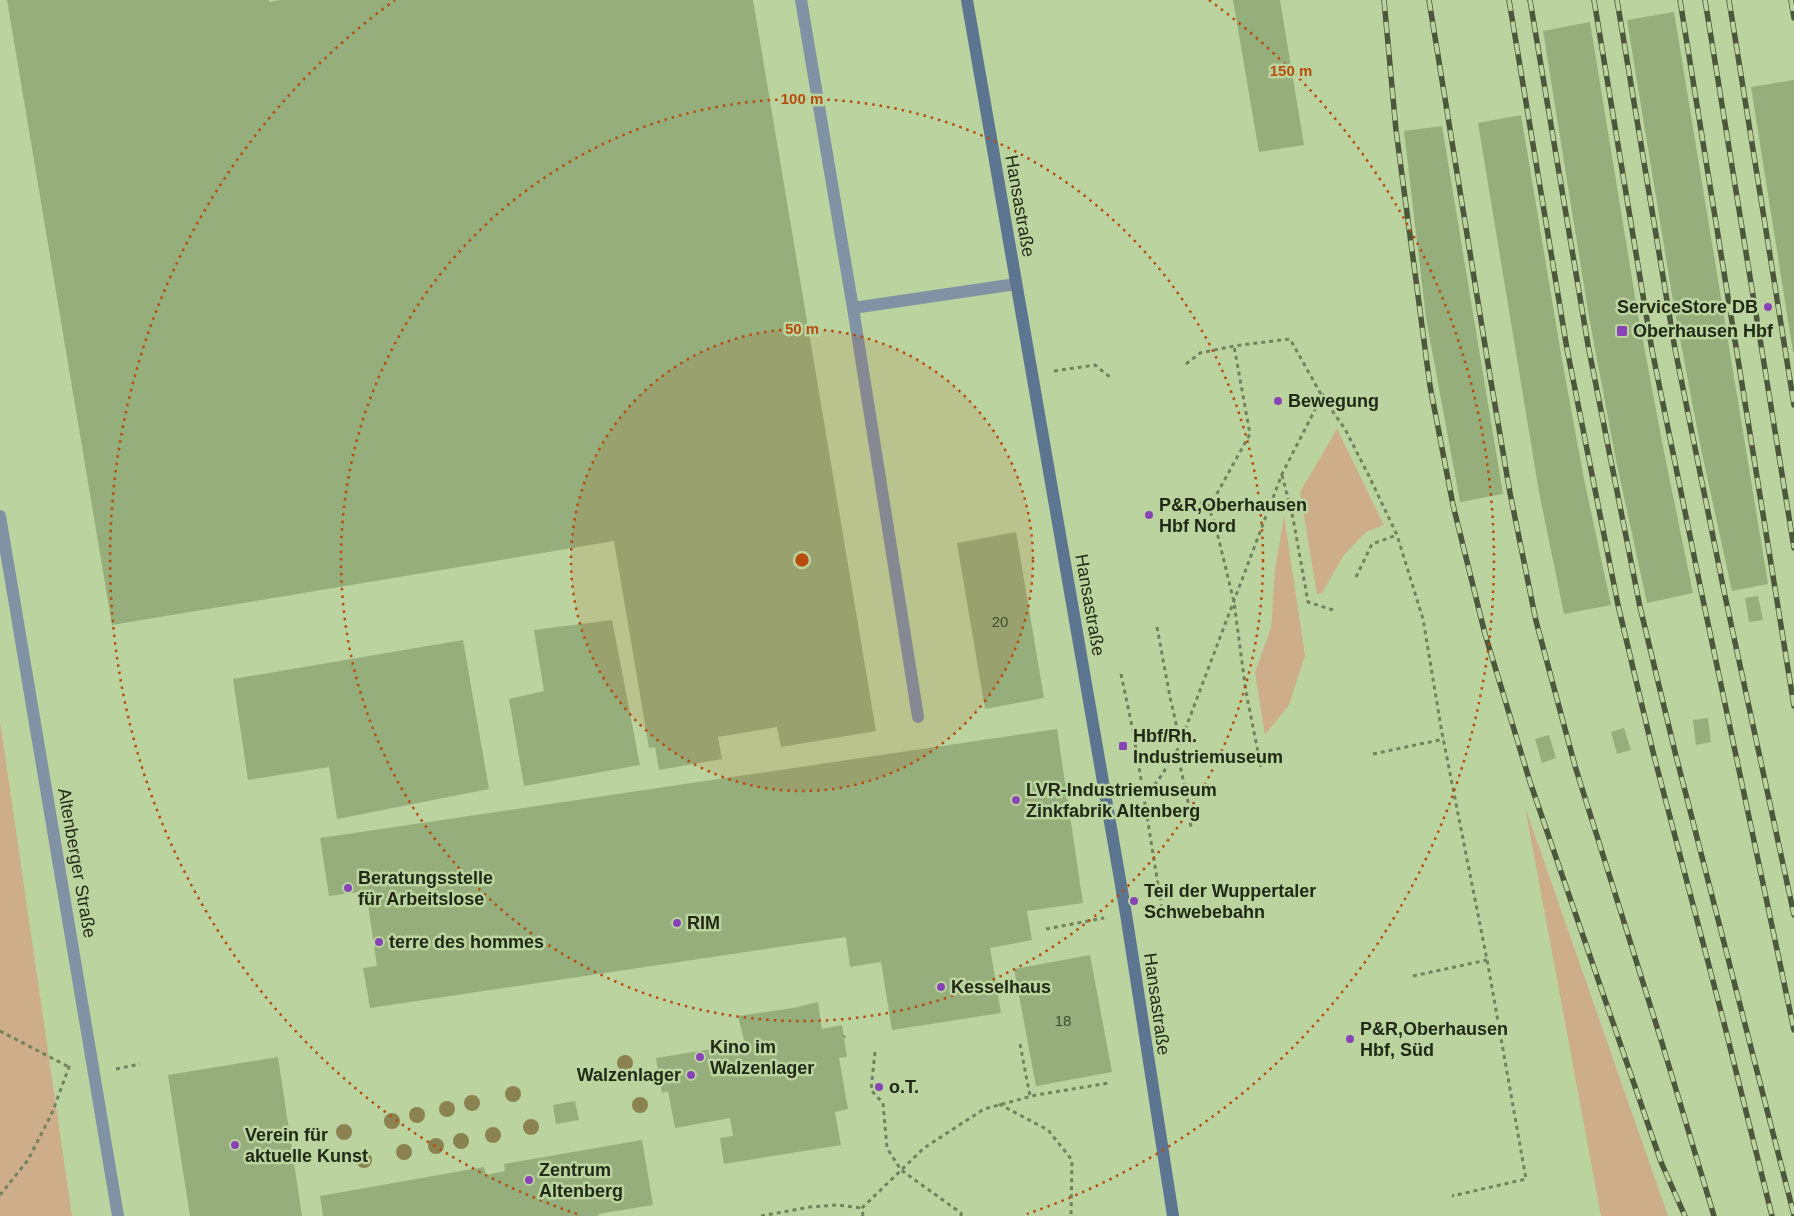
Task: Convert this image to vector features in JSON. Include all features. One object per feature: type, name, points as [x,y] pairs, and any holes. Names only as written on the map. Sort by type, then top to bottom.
[{"type":"main road","name":"Hansastraße","points":[[967,0],[1126,914],[1173,1216]]},
{"type":"street","points":[[801,0],[853,308],[918,717]]},
{"type":"street","points":[[853,308],[1016,284]]},
{"type":"street","name":"Altenberger Straße","points":[[0,516],[118,1216]]},
{"type":"path","points":[[1186,364],[1200,353],[1234,346],[1290,340],[1322,396],[1345,429],[1369,476],[1396,535],[1423,619],[1526,1179],[1452,1196]]},
{"type":"path","points":[[1209,508],[1250,434],[1234,346]]},
{"type":"path","points":[[1032,375],[1095,365],[1111,378]]},
{"type":"path","points":[[1144,798],[1177,751],[1282,474],[1322,396],[1328,392]]},
{"type":"path","points":[[1282,474],[1293,518],[1308,602],[1333,610]]},
{"type":"path","points":[[1200,502],[1207,504],[1215,524],[1234,602],[1246,692],[1260,767]]},
{"type":"path","points":[[1356,577],[1372,544],[1396,535]]},
{"type":"path","points":[[1157,627],[1180,742]]},
{"type":"path","points":[[1046,929],[1162,909],[1133,731],[1121,674]]},
{"type":"path","points":[[1374,754],[1444,739]]},
{"type":"path","points":[[1177,751],[1189,806],[1191,829]]},
{"type":"path","points":[[1413,976],[1487,960]]},
{"type":"path","points":[[0,1031],[69,1067],[94,1072]]},
{"type":"path","points":[[1020,1044],[1030,1096]]},
{"type":"path","points":[[874,1052],[871,1090],[883,1103],[887,1148],[901,1170],[961,1213],[961,1216]]},
{"type":"path","points":[[0,1195],[28,1160],[52,1113],[69,1067]]},
{"type":"path","points":[[862,1208],[924,1148],[984,1108],[1030,1096],[1109,1083]]},
{"type":"path","points":[[999,1104],[1048,1130],[1072,1160],[1071,1216]]},
{"type":"path","points":[[760,1216],[810,1207],[837,1205],[862,1208]]},
{"type":"path","points":[[862,1208],[863,1216]]},
{"type":"shaded area","points":[[1337,429],[1384,525],[1366,532],[1344,555],[1322,593],[1317,594],[1300,492]]},
{"type":"shaded area","points":[[1284,516],[1305,655],[1289,705],[1265,735],[1255,672],[1271,628],[1275,570]]},
{"type":"shaded area","points":[[0,721],[72,1216],[0,1216]]},
{"type":"shaded area","points":[[1525,807],[1668,1216],[1601,1216]]},
{"type":"building","points":[[7,0],[269,0],[269,2],[280,0],[753,0],[876,731],[781,747],[777,727],[718,737],[722,759],[659,770],[655,747],[649,748],[614,541],[112,625]]},
{"type":"building","points":[[1233,0],[1280,0],[1304,145],[1259,152]]},
{"type":"building","points":[[1674,12],[1768,584],[1732,591],[1701,449],[1674,307],[1627,20]]},
{"type":"building","points":[[1590,22],[1637,309],[1693,593],[1647,603],[1616,460],[1589,317],[1543,31]]},
{"type":"building","points":[[1794,80],[1794,352],[1793,352],[1751,87]]},
{"type":"building","points":[[1521,115],[1562,360],[1584,479],[1611,605],[1564,614],[1539,492],[1478,123]]},
{"type":"building","points":[[1442,126],[1503,494],[1460,502],[1426,318],[1404,131]]},
{"type":"building","points":[[1016,532],[1044,698],[985,709],[957,543]]},
{"type":"building","points":[[1758,596],[1763,620],[1749,622],[1745,598]]},
{"type":"building","points":[[612,620],[640,765],[524,786],[509,699],[544,691],[534,630]]},
{"type":"building","points":[[463,640],[489,789],[337,819],[329,767],[248,780],[233,679]]},
{"type":"building","points":[[1708,718],[1711,742],[1696,745],[1693,720]]},
{"type":"building","points":[[1624,728],[1631,750],[1617,754],[1611,732]]},
{"type":"building","points":[[1057,729],[1083,903],[1027,911],[1032,940],[990,948],[1001,1013],[892,1030],[881,962],[850,967],[846,937],[370,1008],[363,968],[377,966],[366,891],[329,896],[320,838]]},
{"type":"building","points":[[1549,735],[1556,758],[1542,763],[1535,739]]},
{"type":"building","points":[[1090,955],[1112,1072],[1036,1086],[1014,969]]},
{"type":"building","points":[[818,1002],[822,1029],[842,1025],[847,1057],[839,1058],[848,1109],[835,1112],[841,1145],[724,1164],[720,1138],[733,1136],[730,1118],[675,1128],[668,1091],[662,1093],[656,1058],[743,1044],[744,1040],[738,1016],[793,1008]]},
{"type":"building","name":"Verein für aktuelle Kunst","points":[[278,1057],[302,1216],[190,1216],[168,1075]]},
{"type":"building","points":[[575,1101],[579,1120],[556,1124],[553,1105]]},
{"type":"building","name":"Zentrum Altenberg","points":[[642,1140],[653,1205],[598,1214],[599,1216],[323,1216],[320,1196],[484,1167],[486,1175],[505,1171],[504,1164]]},
{"type":"railway","points":[[1384,0],[1396,130],[1430,386],[1453,505],[1485,634],[1530,782],[1661,1162],[1685,1216]]},
{"type":"railway","points":[[1429,0],[1510,493],[1536,621],[1575,766],[1714,1216]]},
{"type":"railway","points":[[1509,0],[1567,349],[1618,605],[1654,756],[1772,1216]]},
{"type":"railway","points":[[1530,0],[1588,345],[1640,607],[1675,752],[1794,1215]]},
{"type":"railway","points":[[1594,0],[1652,350],[1794,1030]]},
{"type":"railway","points":[[1617,0],[1675,349],[1725,596],[1794,915]]},
{"type":"railway","points":[[1680,0],[1794,706]]},
{"type":"railway","points":[[1705,0],[1794,548]]},
{"type":"railway","points":[[1729,0],[1794,405]]},
{"type":"railway","points":[[1791,0],[1794,18]]},
{"type":"place","name":"ServiceStore DB","points":[[1768,307]]},
{"type":"place","name":"Oberhausen Hbf","points":[[1622,331]]},
{"type":"place","name":"Bewegung","points":[[1278,401]]},
{"type":"place","name":"P&R,Oberhausen Hbf Nord","points":[[1149,515]]},
{"type":"place","name":"Hbf/Rh. Industriemuseum","points":[[1123,746]]},
{"type":"place","name":"LVR-Industriemuseum Zinkfabrik Altenberg","points":[[1016,800]]},
{"type":"place","name":"Beratungsstelle für Arbeitslose","points":[[348,888]]},
{"type":"place","name":"Teil der Wuppertaler Schwebebahn","points":[[1134,901]]},
{"type":"place","name":"RIM","points":[[677,923]]},
{"type":"place","name":"terre des hommes","points":[[379,942]]},
{"type":"place","name":"Kesselhaus","points":[[941,987]]},
{"type":"place","name":"P&R,Oberhausen Hbf, Süd","points":[[1350,1039]]},
{"type":"place","name":"Kino im Walzenlager","points":[[700,1057]]},
{"type":"place","name":"Walzenlager","points":[[691,1075]]},
{"type":"place","name":"o.T.","points":[[879,1087]]},
{"type":"place","name":"Verein für aktuelle Kunst","points":[[235,1145]]},
{"type":"place","name":"Zentrum Altenberg","points":[[529,1180]]}]
